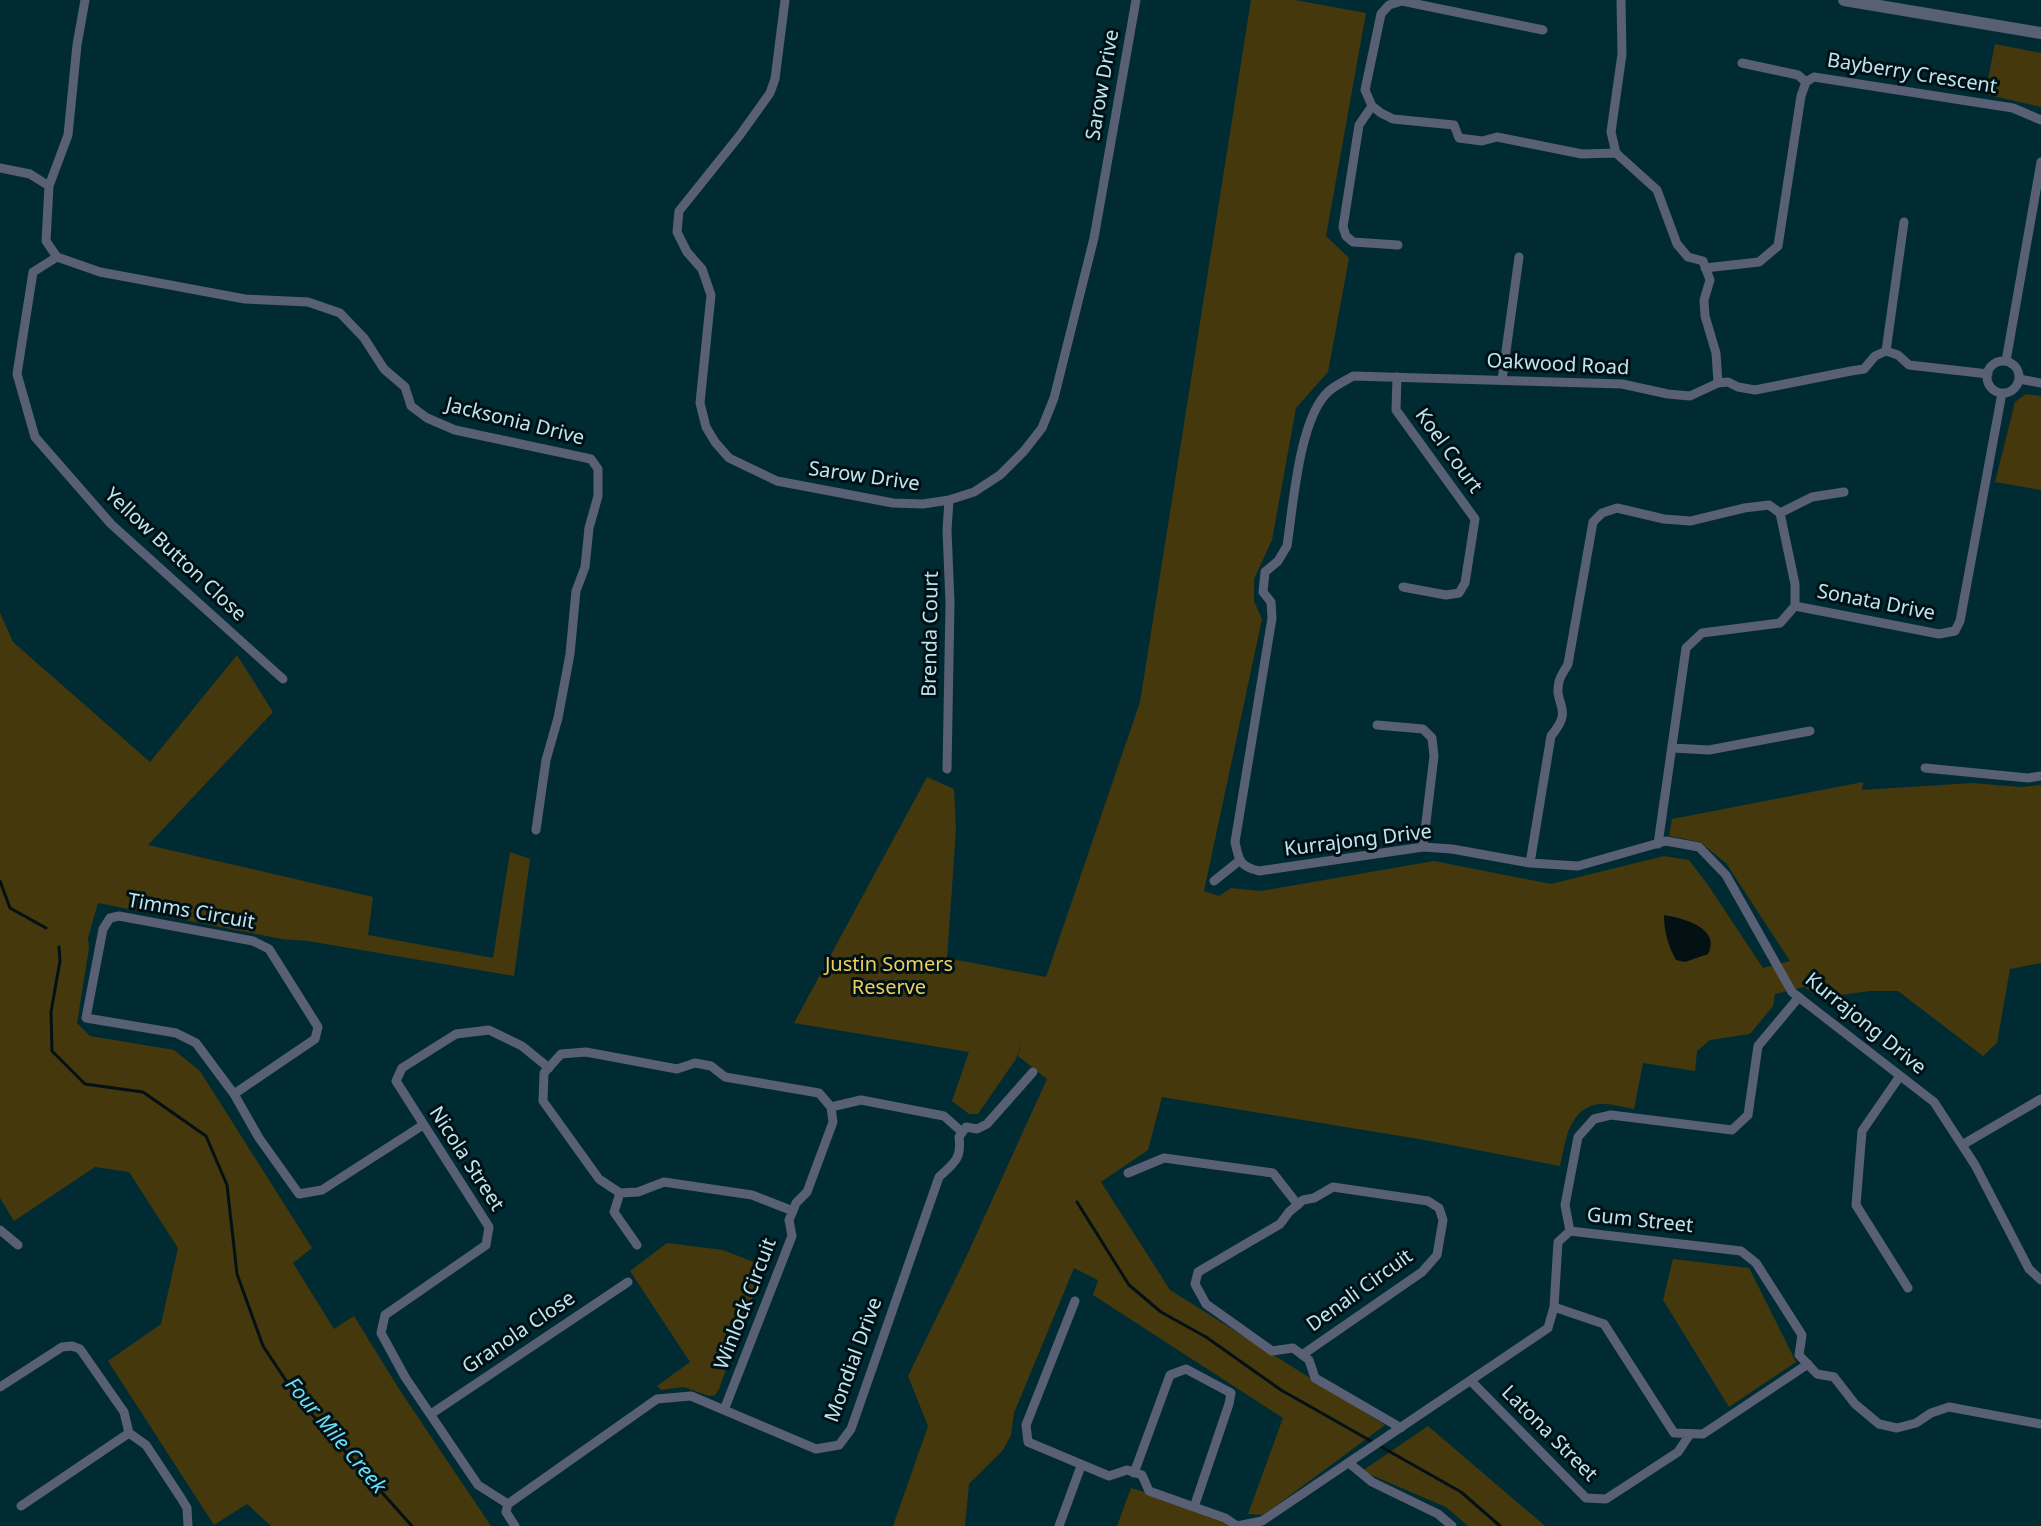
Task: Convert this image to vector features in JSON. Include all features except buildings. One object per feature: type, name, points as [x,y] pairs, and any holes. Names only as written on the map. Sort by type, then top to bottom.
[{"type":"street","points":[[57,257],[46,241],[49,186],[68,135],[77,45],[85,0]]},
{"type":"street","name":"Sarow Drive","points":[[785,0],[775,79],[770,93],[679,212],[677,232],[687,252],[702,269],[711,295],[700,403],[706,427],[729,458],[777,481],[893,503],[923,504],[949,500],[974,492],[1000,475],[1024,451],[1042,428],[1054,398],[1094,238],[1136,0]]},
{"type":"street","points":[[1621,0],[1622,54],[1611,132],[1616,153],[1657,190],[1677,244],[1688,257],[1702,261],[1710,280],[1704,300],[1705,316],[1716,353],[1718,383],[1728,382],[1738,387],[1755,390],[1864,369],[1875,356],[1886,351],[1898,355],[1910,365],[1988,374]]},
{"type":"street","points":[[1844,0],[2041,33]]},
{"type":"street","points":[[1543,30],[1402,1],[1389,5],[1380,15],[1365,90],[1372,106],[1381,113],[1393,119],[1454,125],[1460,138],[1482,141],[1497,137],[1582,154],[1616,153]]},
{"type":"street","points":[[1742,63],[1797,75],[1806,82]]},
{"type":"street","name":"Bayberry Crescent","points":[[1705,268],[1759,262],[1778,246],[1801,96],[1806,82],[1814,77],[2013,108],[2041,120]]},
{"type":"street","points":[[1372,106],[1359,125],[1342,227],[1346,236],[1353,242],[1398,245]]},
{"type":"street","points":[[2006,361],[2041,162]]},
{"type":"street","points":[[0,168],[30,174],[49,186]]},
{"type":"street","points":[[1886,351],[1904,222]]},
{"type":"street","name":"Yellow Button Close","points":[[57,257],[33,272],[17,375],[35,437],[111,524],[283,679]]},
{"type":"street","name":"Jacksonia Drive","points":[[57,257],[100,272],[245,298],[308,302],[340,313],[364,338],[384,369],[405,387],[411,406],[427,418],[454,430],[591,459],[598,469],[598,496],[590,528],[585,567],[576,591],[570,654],[558,718],[546,760],[536,830]]},
{"type":"street","points":[[1502,380],[1519,257]]},
{"type":"street","points":[[2006,361],[2017,369],[2019,379],[2011,391],[2002,393],[1990,386],[1988,374],[1994,364],[2006,361]]},
{"type":"street","name":"Oakwood Road","points":[[1239,861],[1235,842],[1272,618],[1271,602],[1263,591],[1265,572],[1278,561],[1287,546],[1303,444],[1312,414],[1328,392],[1353,376],[1622,384],[1668,394],[1690,396],[1718,383]]},
{"type":"street","name":"Koel Court","points":[[1396,377],[1396,410],[1475,519],[1466,583],[1459,593],[1446,595],[1403,587]]},
{"type":"street","points":[[2019,379],[2041,383]]},
{"type":"street","name":"Sonata Drive","points":[[1658,844],[1686,648],[1702,633],[1780,623],[1795,606],[1939,634],[1955,631],[1960,621],[2002,393]]},
{"type":"street","points":[[1780,513],[1812,497],[1844,492]]},
{"type":"street","name":"Brenda Court","points":[[948,770],[950,603],[947,530],[949,500]]},
{"type":"street","points":[[1530,863],[1551,736],[1561,724],[1563,707],[1559,681],[1568,664],[1593,522],[1602,513],[1617,508],[1664,519],[1690,521],[1744,508],[1769,505],[1780,513],[1795,584],[1795,606]]},
{"type":"street","points":[[1377,725],[1423,729],[1432,738],[1434,756],[1423,847]]},
{"type":"street","points":[[1672,748],[1708,750],[1810,731]]},
{"type":"street","points":[[1925,768],[2028,778],[2041,776]]},
{"type":"street","name":"Kurrajong Drive","points":[[1239,861],[1246,868],[1259,871],[1423,847],[1452,849],[1530,863],[1578,866],[1666,842],[1699,848],[1726,875],[1792,992],[1934,1102],[1975,1165],[2029,1269],[2041,1280]]},
{"type":"street","points":[[1214,881],[1239,861]]},
{"type":"street","name":"Timms Circuit","points":[[234,1094],[315,1039],[318,1027],[269,949],[253,941],[119,916],[110,918],[103,928],[86,1018],[176,1033],[196,1043],[234,1094],[259,1138],[299,1194],[322,1190],[423,1125]]},
{"type":"street","points":[[1570,1231],[1565,1205],[1578,1137],[1594,1119],[1611,1115],[1732,1130],[1748,1115],[1758,1046],[1799,997]]},
{"type":"street","name":"Nicola Street","points":[[508,1504],[478,1485],[405,1377],[381,1333],[385,1315],[486,1245],[489,1227],[396,1081],[402,1068],[456,1034],[489,1030],[522,1046],[549,1068]]},
{"type":"street","points":[[793,1211],[752,1195],[664,1182],[638,1192],[620,1193],[599,1179],[543,1101],[544,1073],[561,1054],[586,1052],[677,1069],[695,1063],[711,1066],[725,1077],[819,1093],[831,1107],[861,1100],[944,1116],[962,1132],[966,1127],[977,1129],[987,1124],[1033,1072]]},
{"type":"street","points":[[1900,1076],[1862,1131],[1856,1205],[1908,1288]]},
{"type":"street","points":[[1962,1145],[2041,1099]]},
{"type":"street","name":"Winlock Circuit","points":[[724,1410],[792,1236],[789,1221],[796,1203],[807,1192],[833,1122],[831,1107]]},
{"type":"street","name":"Mondial Drive","points":[[508,1504],[657,1399],[691,1396],[816,1449],[839,1445],[851,1429],[939,1177],[956,1162],[961,1150],[958,1137],[962,1132]]},
{"type":"street","points":[[1128,1173],[1164,1158],[1273,1173],[1298,1205]]},
{"type":"street","name":"Denali Circuit","points":[[1302,1355],[1422,1272],[1437,1255],[1443,1220],[1438,1208],[1428,1201],[1333,1187],[1314,1198],[1303,1200],[1280,1224],[1198,1272],[1195,1284],[1206,1305],[1272,1351],[1293,1348],[1302,1355],[1309,1360],[1315,1378],[1401,1428]]},
{"type":"street","points":[[620,1193],[614,1212],[637,1245]]},
{"type":"street","points":[[0,1230],[18,1245]]},
{"type":"street","name":"Gum Street","points":[[1237,1526],[1263,1521],[1548,1328],[1554,1307],[1558,1242],[1570,1231],[1741,1251],[1756,1263],[1802,1335],[1799,1355],[1808,1364]]},
{"type":"street","name":"Granola Close","points":[[430,1414],[628,1282]]},
{"type":"street","points":[[1075,1301],[1026,1425],[1028,1442],[1109,1476],[1127,1470],[1142,1475],[1149,1491],[1226,1518],[1237,1526]]},
{"type":"street","points":[[1554,1307],[1605,1324],[1674,1433],[1703,1434],[1808,1364],[1817,1374],[1834,1377],[1855,1404],[1879,1424],[1898,1428],[1916,1423],[1931,1413],[1949,1407],[2041,1424]]},
{"type":"street","points":[[0,1387],[58,1350],[68,1346],[76,1347],[84,1353],[124,1412],[129,1433],[146,1445],[181,1498],[187,1508],[188,1526]]},
{"type":"street","points":[[1134,1473],[1170,1375],[1186,1369],[1231,1393],[1194,1507]]},
{"type":"street","name":"Latona Street","points":[[1471,1381],[1586,1498],[1606,1498],[1678,1452],[1690,1434]]},
{"type":"street","points":[[21,1506],[129,1433]]},
{"type":"street","points":[[1349,1463],[1372,1482],[1438,1514],[1449,1525]]},
{"type":"street","points":[[1059,1526],[1081,1466]]},
{"type":"street","points":[[508,1504],[506,1512],[515,1526]]},
{"type":"green space","name":"Justin Somers Reserve","points":[[1251,0],[1295,0],[1366,13],[1326,236],[1349,258],[1328,372],[1296,408],[1272,540],[1254,579],[1254,601],[1262,619],[1204,891],[1219,896],[1231,888],[1261,891],[1434,861],[1551,884],[1664,856],[1689,860],[1763,968],[1790,961],[1726,863],[1700,842],[1669,836],[1672,819],[1863,782],[1862,790],[1972,783],[2021,787],[2041,785],[2041,963],[2010,969],[1997,1043],[1983,1056],[1898,991],[1870,991],[1820,998],[1804,987],[1775,994],[1773,1006],[1750,1034],[1710,1040],[1697,1051],[1695,1071],[1643,1063],[1634,1109],[1601,1104],[1583,1110],[1568,1132],[1560,1166],[1425,1140],[1162,1097],[1148,1150],[1101,1182],[1170,1290],[1385,1425],[1273,1508],[1262,1515],[1248,1514],[1283,1418],[1093,1295],[1098,1280],[1074,1268],[1014,1413],[1011,1435],[1003,1450],[969,1484],[965,1526],[893,1526],[928,1426],[908,1376],[968,1253],[1047,1079],[1018,1056],[1022,1042],[1016,1059],[978,1114],[969,1114],[952,1101],[969,1052],[794,1023],[927,777],[954,789],[956,830],[947,958],[1046,977],[1140,702]]},
{"type":"green space","points":[[1995,44],[2041,53],[2041,107],[1985,94]]},
{"type":"green space","points":[[2026,394],[2041,396],[2041,490],[1995,482],[2015,402]]},
{"type":"green space","points":[[0,613],[13,642],[150,762],[237,655],[273,712],[148,845],[373,897],[368,935],[493,958],[510,852],[530,859],[514,976],[308,941],[282,939],[98,903],[88,938],[89,948],[77,1023],[90,1036],[174,1050],[200,1071],[312,1248],[293,1263],[334,1329],[354,1316],[399,1389],[491,1526],[271,1526],[247,1504],[214,1525],[108,1361],[161,1324],[178,1248],[129,1172],[95,1167],[14,1221],[0,1198]]},
{"type":"green space","points":[[667,1243],[723,1250],[764,1266],[715,1395],[709,1396],[684,1387],[661,1390],[657,1386],[690,1362],[630,1271]]},
{"type":"green space","points":[[1673,1259],[1749,1268],[1796,1362],[1729,1407],[1663,1300]]},
{"type":"green space","points":[[1428,1426],[1545,1526],[1468,1526],[1446,1507],[1362,1471]]},
{"type":"green space","points":[[1131,1488],[1194,1507],[1225,1522],[1228,1526],[1117,1526]]},
{"type":"shaded area","points":[[1664,915],[1690,922],[1705,931],[1711,945],[1708,954],[1685,962],[1676,960],[1667,938]]},
{"type":"waterway","name":"Four Mile Creek","points":[[0,881],[10,908],[46,928]]},
{"type":"waterway","name":"Four Mile Creek","points":[[59,947],[60,961],[51,1012],[52,1051],[85,1084],[143,1092],[206,1136],[227,1185],[237,1274],[263,1346],[299,1400],[412,1526]]},
{"type":"waterway","points":[[1077,1202],[1129,1285],[1161,1312],[1206,1337],[1281,1390],[1461,1492],[1500,1526]]}]
